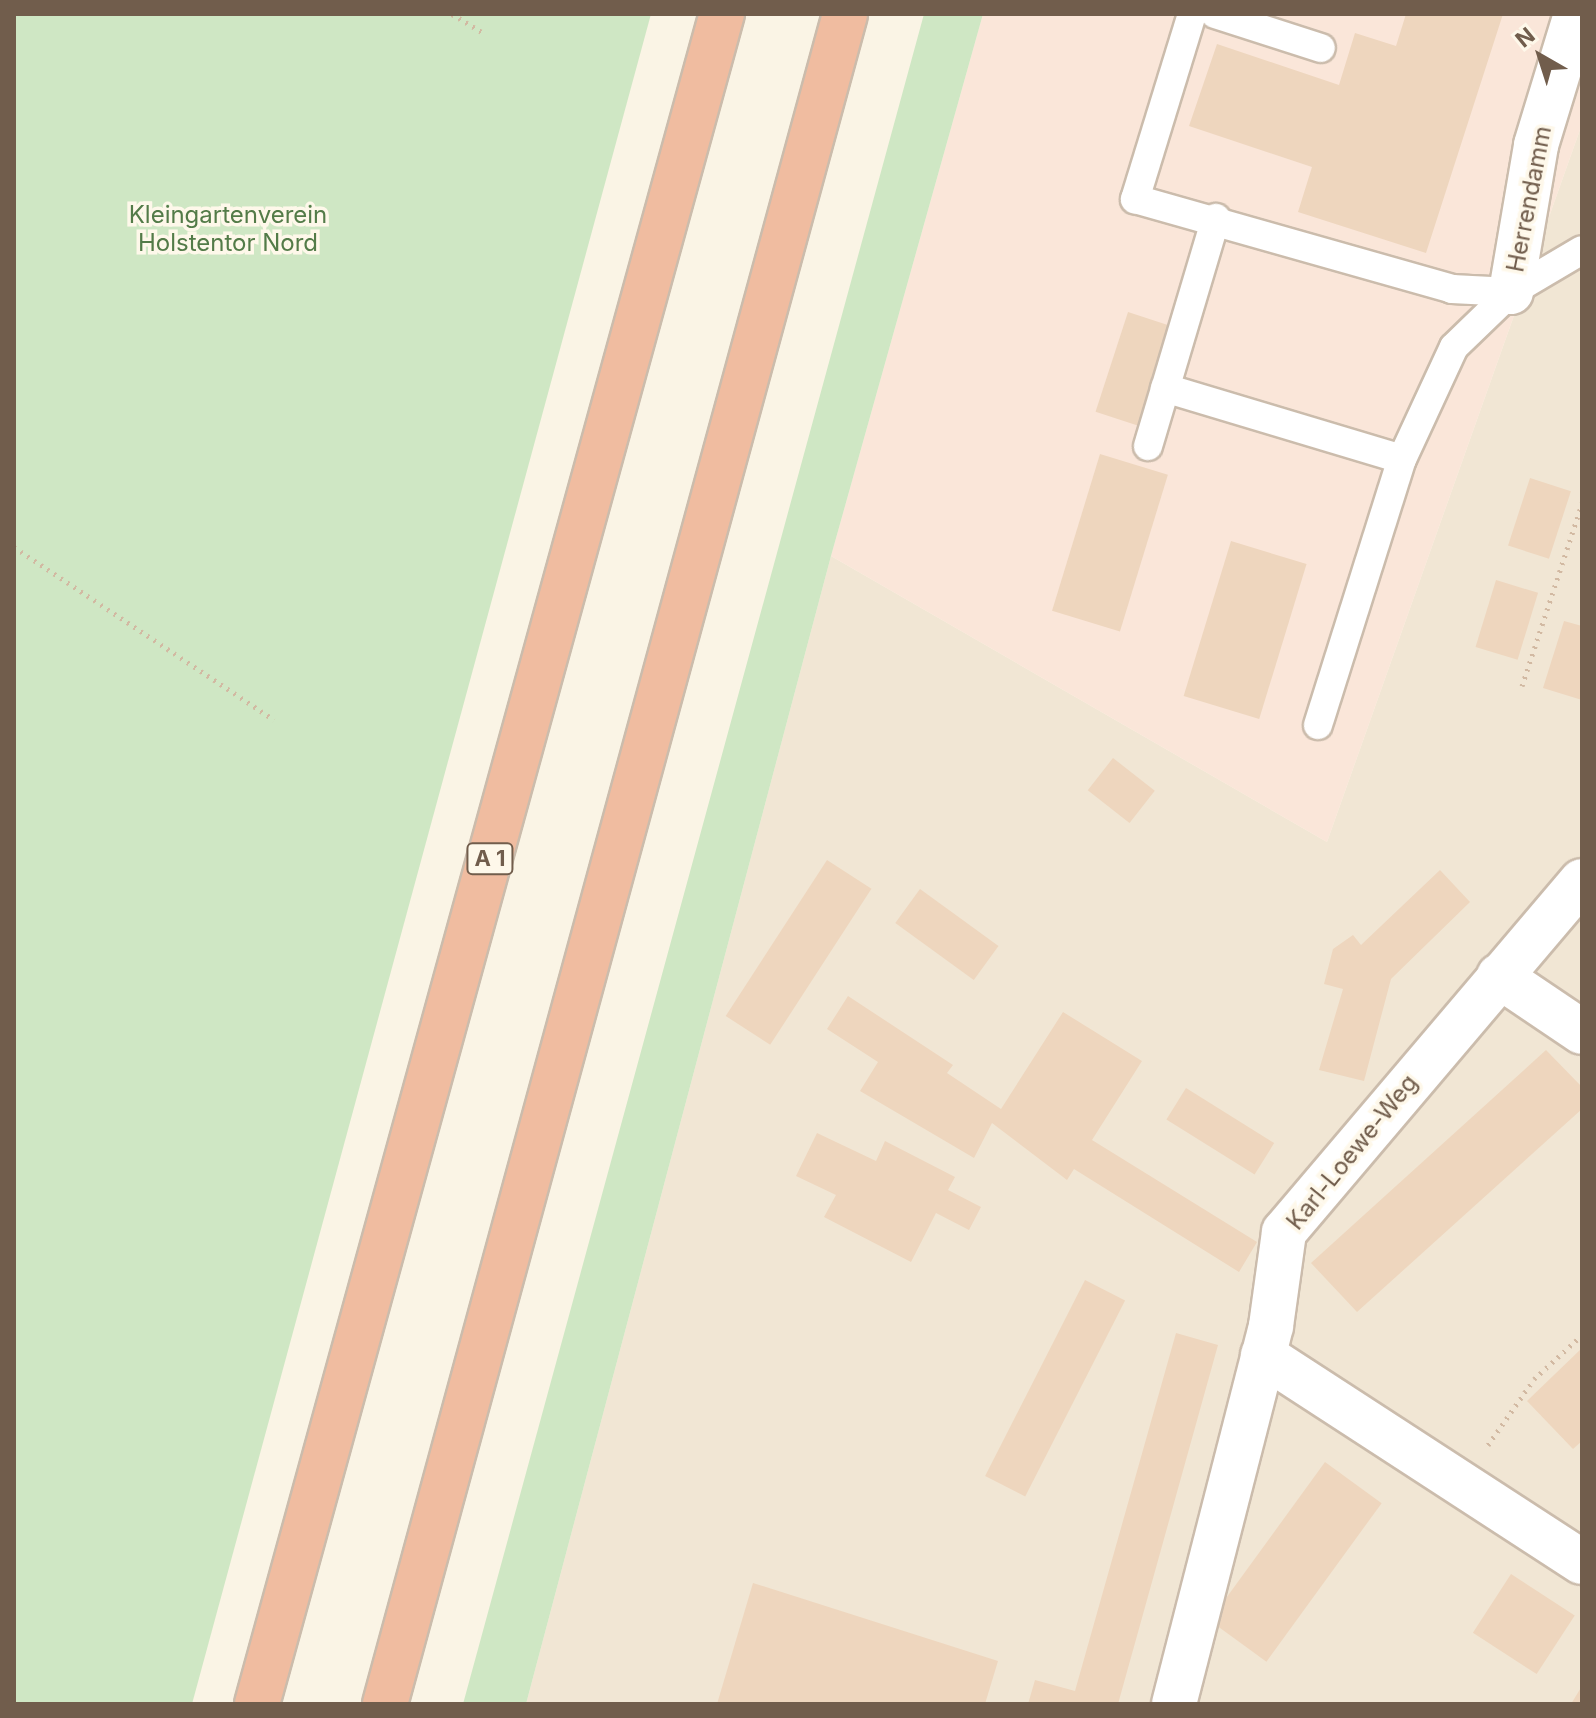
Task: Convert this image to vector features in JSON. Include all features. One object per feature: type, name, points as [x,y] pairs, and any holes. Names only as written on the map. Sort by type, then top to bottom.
[{"type":"highway","name":"A 1","points":[[257,1704],[722,14]]},
{"type":"highway","points":[[385,1704],[845,14]]},
{"type":"street","name":"Herrendamm","points":[[1511,292],[1536,145],[1576,14]]},
{"type":"street","name":"Karl-Loewe-Weg","points":[[1174,1704],[1263,1355],[1284,1232],[1582,881]]},
{"type":"street","points":[[1499,976],[1582,1032]]},
{"type":"street","points":[[1263,1355],[1460,1486],[1582,1562]]},
{"type":"lane","points":[[1192,14],[1135,199],[1216,218],[1452,289],[1511,292]]},
{"type":"lane","points":[[1215,14],[1321,48]]},
{"type":"lane","points":[[1148,446],[1216,218]]},
{"type":"lane","points":[[1318,725],[1402,459],[1454,347],[1511,292],[1582,250]]},
{"type":"lane","points":[[1165,388],[1402,459]]},
{"type":"path","points":[[452,14],[484,33]]},
{"type":"path","points":[[1522,686],[1582,503]]},
{"type":"path","points":[[14,547],[274,720]]},
{"type":"path","points":[[1460,1486],[1534,1379],[1582,1335]]},
{"type":"shaded area","points":[[983,14],[1582,14],[1582,124],[1327,842],[831,556]]},
{"type":"shaded area","points":[[1582,124],[1582,1704],[526,1704],[831,556],[1327,842]]},
{"type":"green space","name":"Kleingartenverein Holstentor Nord","points":[[14,14],[651,14],[192,1704],[14,1704]]},
{"type":"green space","points":[[924,14],[983,14],[831,556],[526,1704],[463,1704]]},
{"type":"building","points":[[1406,14],[1503,14],[1426,253],[1298,212],[1312,167],[1189,126],[1217,44],[1339,85],[1355,33],[1396,46]]},
{"type":"building","points":[[1128,312],[1171,326],[1138,426],[1096,412]]},
{"type":"building","points":[[1100,454],[1168,475],[1120,632],[1052,611]]},
{"type":"building","points":[[1530,478],[1571,491],[1549,559],[1508,546]]},
{"type":"building","points":[[1231,541],[1307,564],[1259,719],[1184,696]]},
{"type":"building","points":[[1496,580],[1538,593],[1518,660],[1476,647]]},
{"type":"building","points":[[1564,621],[1582,626],[1582,700],[1543,688]]},
{"type":"building","points":[[1113,758],[1155,791],[1130,823],[1088,790]]},
{"type":"building","points":[[827,860],[871,889],[770,1045],[726,1016]]},
{"type":"building","points":[[1440,870],[1470,902],[1391,979],[1364,1081],[1319,1070],[1343,989],[1324,984],[1333,949],[1353,935],[1361,945]]},
{"type":"building","points":[[920,889],[998,946],[974,980],[895,923]]},
{"type":"building","points":[[848,996],[953,1065],[947,1073],[1001,1109],[1063,1012],[1142,1061],[1092,1140],[1257,1242],[1239,1272],[1074,1169],[1067,1180],[992,1123],[974,1158],[860,1091],[878,1062],[827,1029]]},
{"type":"building","points":[[1546,1050],[1582,1087],[1582,1109],[1357,1312],[1311,1263]]},
{"type":"building","points":[[1186,1088],[1274,1143],[1255,1174],[1166,1119]]},
{"type":"building","points":[[817,1133],[876,1161],[885,1141],[955,1177],[948,1190],[981,1207],[969,1230],[936,1213],[911,1262],[824,1217],[836,1195],[796,1176]]},
{"type":"building","points":[[1085,1280],[1125,1300],[1025,1496],[985,1476]]},
{"type":"building","points":[[1176,1333],[1218,1345],[1118,1704],[1028,1704],[1035,1680],[1075,1691]]},
{"type":"building","points":[[1582,1348],[1582,1441],[1573,1449],[1527,1401]]},
{"type":"building","points":[[1325,1462],[1382,1503],[1266,1662],[1210,1621]]},
{"type":"building","points":[[1511,1574],[1575,1615],[1537,1674],[1473,1633]]},
{"type":"building","points":[[753,1583],[998,1661],[985,1704],[717,1704]]},
{"type":"building","points":[[1582,1686],[1582,1704],[1571,1704]]}]
